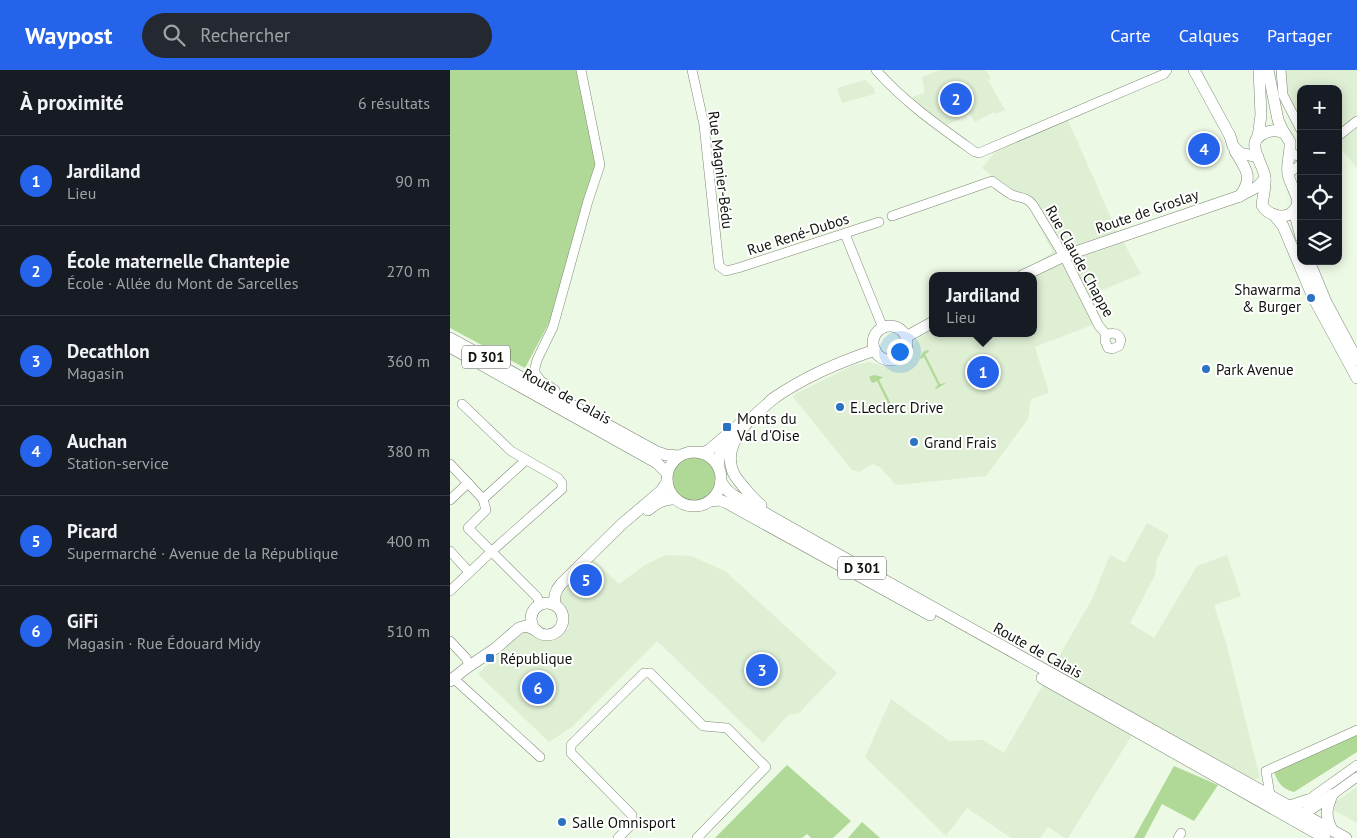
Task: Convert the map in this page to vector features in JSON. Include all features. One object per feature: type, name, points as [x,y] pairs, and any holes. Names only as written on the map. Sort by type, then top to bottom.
[{"type":"main road","points":[[1194,70],[1246,171],[1247,185],[1240,196],[1253,198],[1258,201],[1284,226],[1313,297],[1357,378]]},
{"type":"main road","points":[[1259,70],[1261,115],[1254,149],[1262,165],[1265,179],[1263,206]]},
{"type":"main road","points":[[1268,70],[1278,120],[1290,142],[1288,174],[1298,203],[1295,209],[1286,215],[1274,215]]},
{"type":"main road","points":[[1231,141],[1245,144],[1272,131],[1277,130],[1284,133]]},
{"type":"main road","points":[[1231,141],[1241,154],[1258,157]]},
{"type":"main road","name":"Route de Groslay","points":[[1030,272],[1064,256],[1240,196],[1257,187],[1265,179]]},
{"type":"main road","points":[[1295,209],[1297,225]]},
{"type":"main road","points":[[1311,265],[1326,302],[1357,360]]},
{"type":"main road","points":[[906,337],[929,324]]},
{"type":"main road","points":[[889,326],[900,328],[906,337],[907,348],[896,359],[886,360],[878,354],[873,345],[879,330],[889,326]]},
{"type":"main road","name":"Route de Calais","points":[[450,338],[657,452],[679,456]]},
{"type":"main road","name":"Route de Calais","points":[[450,347],[657,463],[667,477]]},
{"type":"main road","points":[[702,453],[709,450],[777,396],[802,381],[840,362],[875,350]]},
{"type":"main road","points":[[777,396],[740,432],[731,452],[731,465],[737,479],[756,501],[816,542]]},
{"type":"main road","points":[[718,466],[722,451],[741,424]]},
{"type":"main road","points":[[536,630],[532,622],[543,606],[554,596],[556,589],[622,524],[661,491],[670,465],[679,456],[690,452],[702,453],[713,459],[718,466],[721,482],[716,494],[710,501],[694,506],[684,504],[676,499],[669,490],[667,477]]},
{"type":"main road","name":"Route de Calais","points":[[721,482],[733,494],[816,542],[1290,806],[1301,819]]},
{"type":"main road","points":[[589,556],[655,504],[666,499],[676,499]]},
{"type":"main road","name":"Route de Calais","points":[[710,501],[723,501],[737,508],[1328,834],[1346,838]]},
{"type":"main road","points":[[452,679],[523,616],[543,606],[559,608],[563,615],[563,624],[555,633],[547,635],[526,626],[519,628],[496,648],[469,665]]},
{"type":"main road","points":[[1301,819],[1332,795]]},
{"type":"main road","points":[[1328,834],[1326,814],[1332,795]]},
{"type":"main road","points":[[1301,819],[1308,800]]},
{"type":"main road","points":[[1290,806],[1308,800]]},
{"type":"street","points":[[581,70],[600,165],[588,201],[554,326],[536,360],[534,368],[541,381],[570,399],[587,414]]},
{"type":"street","name":"Rue Magnier-Bédu","points":[[692,70],[704,125],[719,266],[726,271]]},
{"type":"street","points":[[876,70],[923,114],[979,153],[1164,74],[1167,70]]},
{"type":"street","points":[[1281,70],[1283,95],[1297,122]]},
{"type":"street","points":[[1342,133],[1357,121]]},
{"type":"street","points":[[1290,151],[1297,156]]},
{"type":"street","points":[[1288,174],[1297,167]]},
{"type":"street","name":"Rue Claude Chappe","points":[[892,216],[992,181],[1014,195],[1025,197],[1030,200],[1064,256],[1099,326],[1106,334]]},
{"type":"street","name":"Rue René-Dubos","points":[[726,271],[879,222]]},
{"type":"street","points":[[845,234],[884,328]]},
{"type":"street","points":[[450,591],[562,489],[562,483],[558,478],[511,451],[462,404]]},
{"type":"street","points":[[483,499],[526,460]]},
{"type":"street","points":[[450,464],[483,499],[486,510],[468,528],[537,597],[543,606]]},
{"type":"street","points":[[450,500],[468,484]]},
{"type":"street","points":[[450,551],[470,572]]},
{"type":"street","points":[[450,641],[466,658],[469,665]]},
{"type":"street","points":[[618,838],[632,824],[632,815],[571,753],[570,745],[644,673],[650,673],[703,726],[727,728],[766,767],[697,838]]},
{"type":"street","points":[[452,679],[540,757]]},
{"type":"street","points":[[1270,795],[1266,771],[1357,730]]},
{"type":"street","points":[[1308,800],[1357,765]]},
{"type":"street","points":[[1332,795],[1357,777]]},
{"type":"shaded area","points":[[940,70],[986,70],[991,78],[988,80],[1005,110],[996,114],[994,112],[975,122],[970,114],[947,125],[913,100],[912,97],[925,93],[922,77]]},
{"type":"shaded area","points":[[1276,70],[1357,70],[1357,168],[1342,150],[1342,85],[1297,85],[1297,128],[1279,94]]},
{"type":"shaded area","points":[[865,80],[874,88],[875,94],[842,103],[837,88]]},
{"type":"shaded area","points":[[1067,118],[1116,229],[1141,274],[1093,294],[1092,325],[1035,347],[1049,393],[1031,399],[1028,419],[986,476],[896,485],[880,467],[873,464],[859,472],[852,470],[793,397],[797,393],[852,366],[869,362],[887,367],[906,358],[916,340],[929,331],[929,337],[1037,337],[1037,272],[1022,272],[1053,252],[1027,204],[982,168],[1002,143]]},
{"type":"shaded area","points":[[1147,523],[1169,535],[1157,559],[1155,575],[1130,623],[1154,638],[1197,566],[1227,555],[1241,596],[1214,605],[1227,646],[1260,778],[1253,780],[1142,719],[1068,838],[1048,827],[1040,838],[1011,838],[967,808],[946,836],[865,757],[891,699],[949,741],[983,740],[1004,753],[1092,599],[1110,555],[1125,563]]},
{"type":"shaded area","points":[[666,555],[691,556],[725,571],[837,673],[799,713],[788,715],[763,743],[657,641],[572,727],[549,742],[478,674],[523,630],[546,641],[557,639],[569,628],[557,593],[593,559],[619,584],[645,565]]},
{"type":"shaded area","points":[[1357,787],[1357,823],[1328,807]]},
{"type":"green space","points":[[450,70],[576,70],[596,164],[550,321],[525,368],[450,328]]},
{"type":"green space","points":[[928,350],[929,352],[925,354],[940,384],[946,383],[936,389],[938,385],[924,357],[920,358],[923,352]]},
{"type":"green space","points":[[874,375],[883,377],[879,380],[893,408],[897,406],[897,408],[888,413],[891,409],[877,381],[872,383],[869,377]]},
{"type":"green space","points":[[694,457],[706,461],[712,467],[716,479],[712,491],[706,497],[694,501],[682,497],[676,491],[672,479],[676,467],[682,461]]},
{"type":"green space","points":[[1357,733],[1357,752],[1294,792],[1286,789],[1279,783],[1274,772]]},
{"type":"green space","points":[[787,765],[851,821],[833,838],[811,838],[807,834],[802,838],[715,838]]},
{"type":"green space","points":[[1174,766],[1218,785],[1194,821],[1162,804],[1144,838],[1134,838]]},
{"type":"green space","points":[[862,822],[880,838],[848,838]]},
{"type":"place","name":"École maternelle Chantepie","points":[[956,99]]},
{"type":"place","name":"Auchan","points":[[1204,149]]},
{"type":"place","name":"Shawarma & Burger","points":[[1311,298]]},
{"type":"place","name":"Park Avenue","points":[[1206,369]]},
{"type":"place","name":"Jardiland","points":[[983,372]]},
{"type":"place","name":"E.Leclerc Drive","points":[[840,407]]},
{"type":"place","name":"Monts du Val d'Oise","points":[[727,427]]},
{"type":"place","name":"Grand Frais","points":[[914,442]]},
{"type":"place","name":"Picard","points":[[586,580]]},
{"type":"place","name":"République","points":[[490,658]]},
{"type":"place","name":"Decathlon","points":[[762,670]]},
{"type":"place","name":"GiFi","points":[[538,688]]},
{"type":"place","name":"Salle Omnisport","points":[[562,822]]}]
